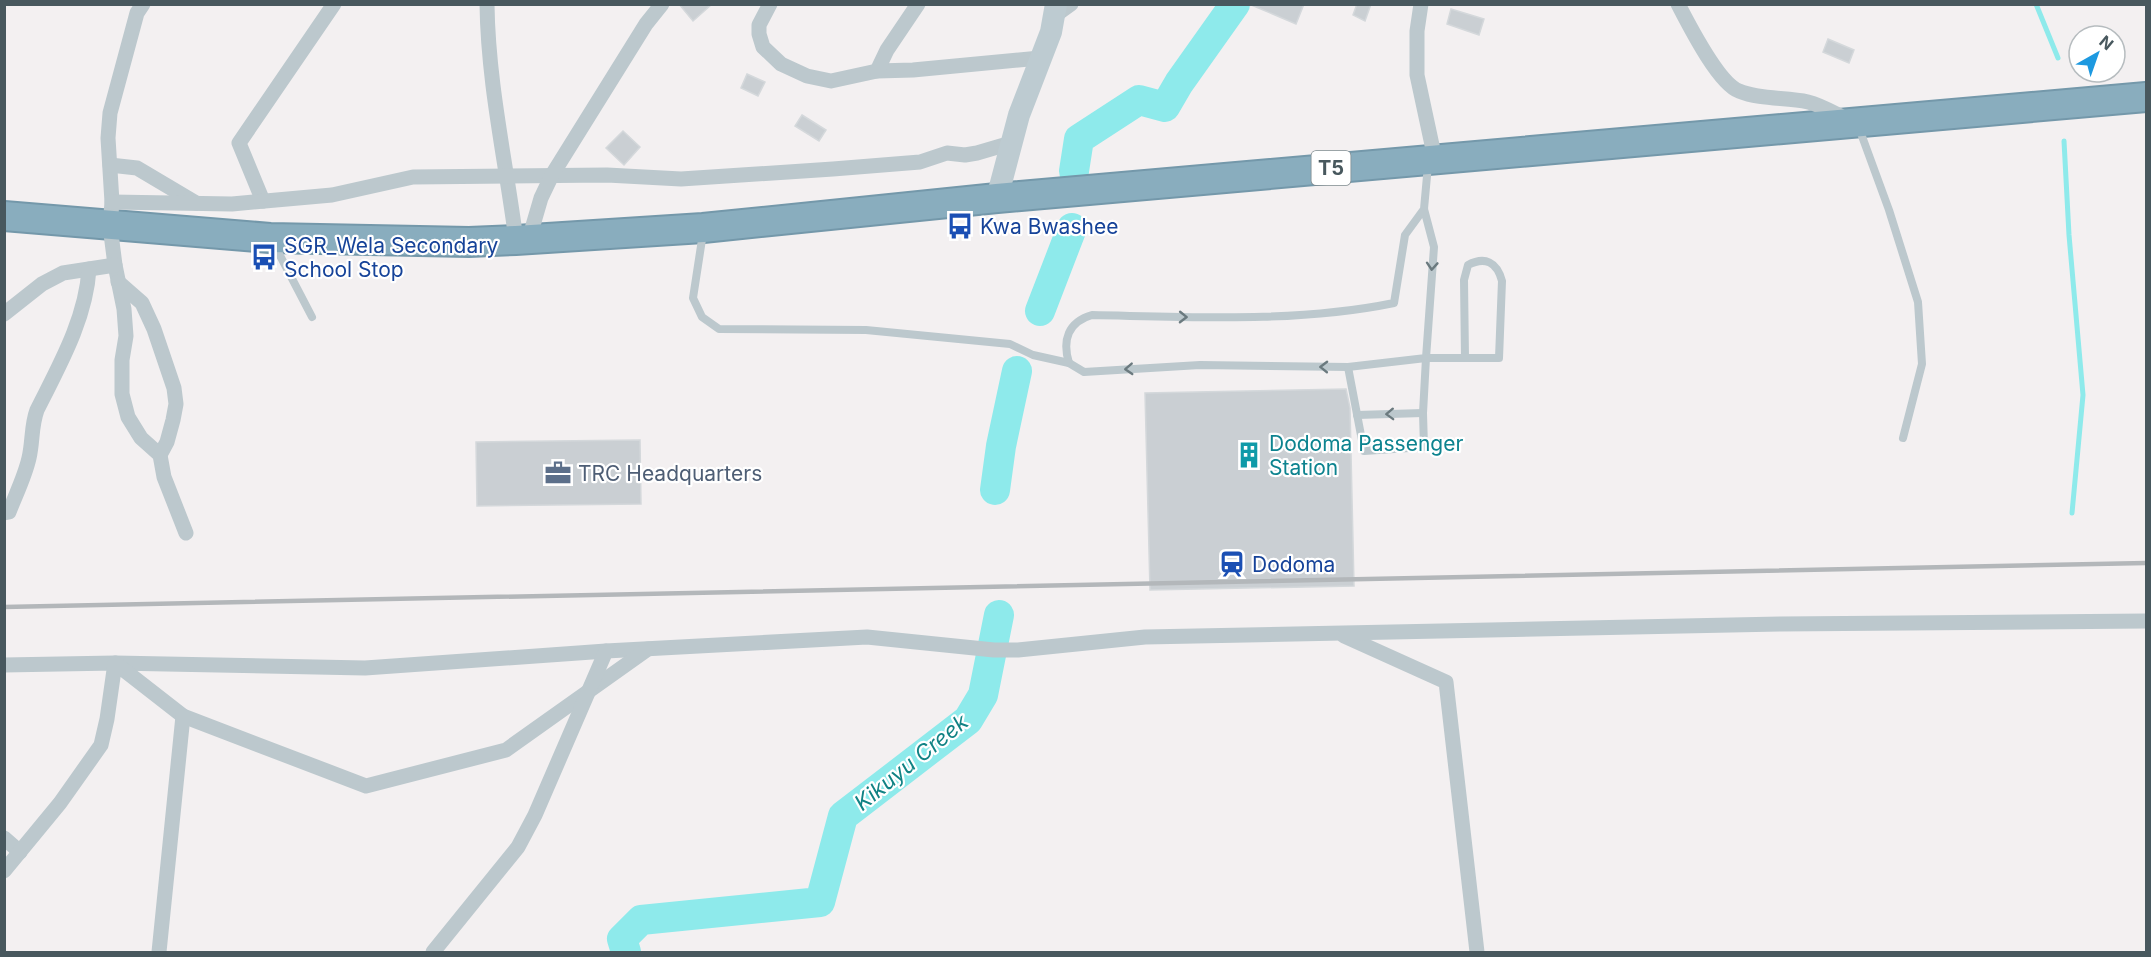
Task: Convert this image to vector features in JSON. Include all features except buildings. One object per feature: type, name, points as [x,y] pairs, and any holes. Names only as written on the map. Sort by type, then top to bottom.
[{"type":"highway","name":"T5","points":[[4,216],[111,214],[270,238],[469,242],[523,240],[703,228],[997,198],[2146,97]]},
{"type":"street","points":[[142,4],[137,13],[110,113],[108,138],[115,265],[124,309],[126,336],[122,360],[122,394],[128,417],[141,438],[160,455],[164,477],[186,533]]},
{"type":"street","points":[[263,201],[239,143],[334,4]]},
{"type":"street","points":[[487,4],[495,109],[507,175],[523,240]]},
{"type":"street","points":[[523,240],[552,175],[646,24],[662,4]]},
{"type":"street","points":[[770,4],[759,24],[763,47],[781,64],[807,76],[831,81],[877,71],[913,70],[1040,58]]},
{"type":"street","points":[[877,71],[887,50],[918,4]]},
{"type":"street","points":[[1421,4],[1417,31],[1417,75],[1432,160]]},
{"type":"street","points":[[1678,4],[1698,43],[1721,75],[1737,91],[1774,99],[1809,102],[1857,123]]},
{"type":"street","points":[[997,198],[1019,115],[1060,9]]},
{"type":"street","points":[[111,214],[198,203],[232,204],[332,195],[413,177],[607,175],[681,179],[920,162],[947,153],[965,155],[1011,143]]},
{"type":"street","points":[[110,165],[137,168],[198,203]]},
{"type":"street","points":[[4,314],[42,284],[63,273],[115,265]]},
{"type":"street","points":[[4,513],[9,512],[27,466],[33,422],[37,410],[77,324],[84,301],[88,269]]},
{"type":"street","points":[[118,282],[142,303],[154,329],[174,388],[176,404],[173,420],[167,442],[160,455]]},
{"type":"street","points":[[4,665],[115,663],[365,668],[606,651],[867,637],[994,650],[1018,650],[1145,637],[1782,624],[2146,621]]},
{"type":"street","points":[[1339,633],[1446,682],[1477,952]]},
{"type":"street","points":[[115,663],[183,716],[366,786],[507,750],[648,650]]},
{"type":"street","points":[[433,952],[518,847],[535,815],[606,651]]},
{"type":"street","points":[[4,871],[60,803],[101,745],[115,663]]},
{"type":"street","points":[[159,952],[183,716]]},
{"type":"street","points":[[4,838],[20,852]]},
{"type":"lane","points":[[1857,123],[1918,302],[1922,364],[1903,438]]},
{"type":"lane","points":[[1348,367],[1364,451],[1425,447],[1423,412],[1434,247],[1424,209],[1432,160]]},
{"type":"lane","points":[[1069,363],[1065,350],[1068,332],[1080,319],[1092,315],[1226,318],[1354,312],[1394,303],[1405,235],[1424,209]]},
{"type":"lane","points":[[703,228],[693,298],[702,317],[719,330],[877,331],[1010,344],[1033,355],[1069,363],[1084,372],[1200,365],[1348,367],[1426,358],[1465,358],[1499,358],[1502,281],[1499,270],[1491,262],[1476,260],[1468,265],[1464,280],[1465,358]]},
{"type":"lane","points":[[270,238],[312,317]]},
{"type":"lane","points":[[1357,415],[1423,412]]},
{"type":"waterway","name":"Kikuyu Creek","points":[[1074,171],[1079,139],[1139,100],[1165,107],[1179,83],[1235,4]]},
{"type":"waterway","points":[[2036,4],[2058,58]]},
{"type":"waterway","points":[[2064,141],[2069,235],[2083,395],[2072,513]]},
{"type":"waterway","name":"Kikuyu Creek","points":[[1040,311],[1072,228]]},
{"type":"waterway","name":"Kikuyu Creek","points":[[995,490],[1001,446],[1017,371]]},
{"type":"waterway","name":"Kikuyu Creek","points":[[626,952],[622,939],[641,920],[820,902],[843,816],[968,720],[983,695],[999,615]]},
{"type":"railway","points":[[4,607],[2146,563]]},
{"type":"place","name":"Kwa Bwashee","points":[[960,226]]},
{"type":"place","name":"SGR_Wela Secondary School Stop","points":[[264,257]]},
{"type":"place","name":"Dodoma Passenger Station","points":[[1249,455]]},
{"type":"place","name":"TRC Headquarters","points":[[558,473]]},
{"type":"place","name":"Dodoma","points":[[1232,564]]}]
